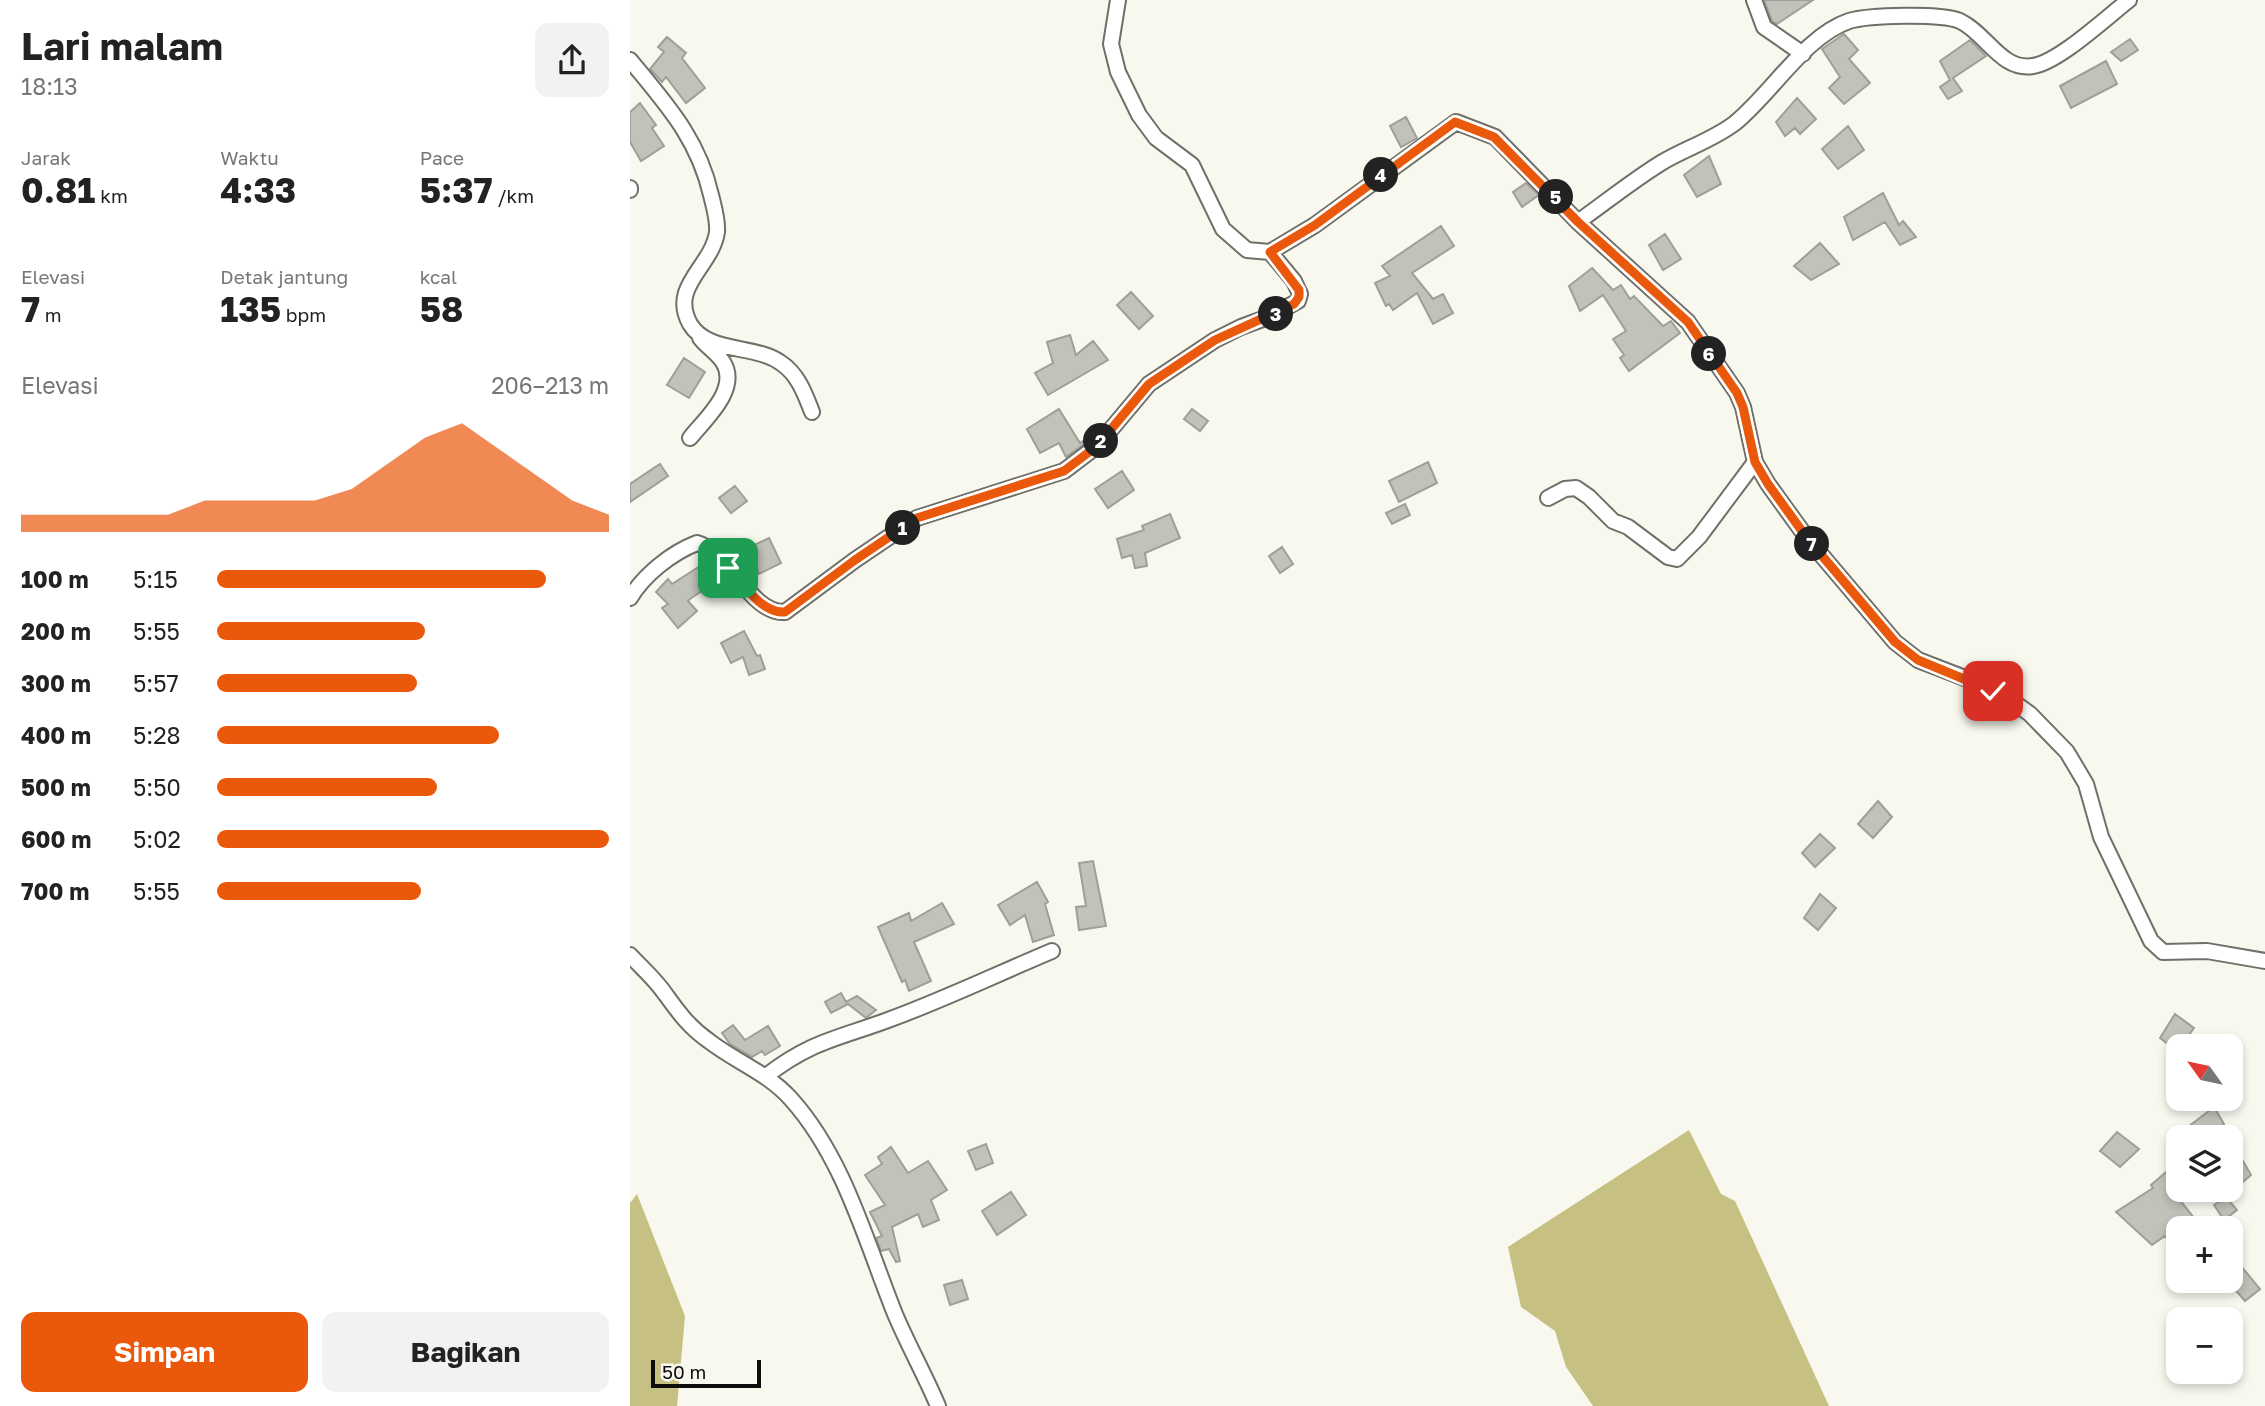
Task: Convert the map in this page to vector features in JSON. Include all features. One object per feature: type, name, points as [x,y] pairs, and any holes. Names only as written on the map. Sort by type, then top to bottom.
[{"type":"street","points":[[1118,0],[1110,33],[1111,44],[1118,72],[1144,125],[1156,138],[1192,165],[1223,229],[1247,250],[1270,252],[1315,225],[1455,122],[1494,137],[1578,222],[1688,322],[1737,393],[1743,407],[1755,462],[1773,492],[1807,538],[1905,652],[2012,701],[2067,752],[2086,784],[2102,837],[2151,941],[2163,952],[2207,951],[2265,961]]},
{"type":"street","points":[[1754,0],[1764,27],[1803,54]]},
{"type":"street","points":[[1578,222],[1661,163],[1733,124],[1829,30],[1852,20],[1932,15],[1958,20],[1980,33],[2004,59],[2016,66],[2036,66],[2065,50],[2129,0]]},
{"type":"street","points":[[630,60],[680,120],[701,159],[716,220],[716,236],[688,284],[684,301],[691,326],[723,363],[727,382],[720,401],[690,438]]},
{"type":"street","points":[[632,589],[674,554],[696,543],[709,550],[754,597],[771,609],[785,612],[917,518],[1064,471],[1097,446],[1149,384],[1215,340],[1298,301],[1300,294],[1294,281],[1270,252]]},
{"type":"street","points":[[698,334],[731,348],[762,353],[783,364],[803,389],[811,412]]},
{"type":"street","points":[[1548,498],[1564,489],[1576,488],[1613,521],[1628,527],[1668,557],[1677,559],[1699,537],[1755,462]]},
{"type":"street","points":[[766,1076],[793,1055],[823,1040],[887,1020],[1052,951]]},
{"type":"street","points":[[630,955],[666,995],[682,1019],[728,1055],[766,1076],[794,1102],[824,1144],[905,1337],[938,1406]]},
{"type":"shaded area","points":[[1689,1130],[1721,1194],[1735,1201],[1829,1406],[1593,1406],[1566,1367],[1555,1331],[1521,1307],[1508,1247]]},
{"type":"shaded area","points":[[637,1194],[685,1316],[677,1406],[630,1406],[630,1203]]},
{"type":"building","points":[[1764,0],[1813,0],[1777,24],[1772,21]]},
{"type":"building","points":[[1844,34],[1858,50],[1849,59],[1870,83],[1844,104],[1829,88],[1840,77],[1822,49]]},
{"type":"building","points":[[667,37],[686,53],[682,58],[705,88],[686,103],[666,77],[662,82],[650,69],[664,52],[658,47]]},
{"type":"building","points":[[2130,39],[2138,50],[2121,61],[2111,52]]},
{"type":"building","points":[[1970,40],[1986,56],[1953,78],[1962,91],[1948,99],[1940,87],[1950,80],[1940,61]]},
{"type":"building","points":[[2106,61],[2117,84],[2071,108],[2060,86]]},
{"type":"building","points":[[1797,98],[1816,119],[1800,134],[1795,128],[1785,136],[1776,122]]},
{"type":"building","points":[[640,103],[656,125],[652,128],[664,146],[641,161],[630,142],[630,112]]},
{"type":"building","points":[[1406,117],[1417,138],[1401,147],[1390,126]]},
{"type":"building","points":[[1848,126],[1864,150],[1838,169],[1822,149]]},
{"type":"building","points":[[1709,156],[1721,184],[1697,197],[1684,175]]},
{"type":"building","points":[[1526,183],[1539,195],[1522,207],[1513,192]]},
{"type":"building","points":[[1883,193],[1899,225],[1903,221],[1916,237],[1900,245],[1885,222],[1853,240],[1844,217]]},
{"type":"building","points":[[1441,226],[1454,246],[1412,273],[1433,299],[1443,294],[1453,313],[1433,324],[1417,293],[1393,310],[1389,304],[1386,306],[1375,283],[1390,276],[1382,266]]},
{"type":"building","points":[[1665,234],[1681,259],[1663,270],[1649,245]]},
{"type":"building","points":[[1820,243],[1839,264],[1811,280],[1794,266]]},
{"type":"building","points":[[1592,268],[1613,290],[1621,285],[1630,299],[1634,296],[1663,326],[1671,321],[1680,333],[1629,371],[1620,358],[1624,355],[1613,339],[1626,331],[1603,295],[1580,311],[1569,286]]},
{"type":"building","points":[[1131,292],[1153,316],[1139,329],[1117,305]]},
{"type":"building","points":[[1070,335],[1076,355],[1093,341],[1108,360],[1048,395],[1035,373],[1053,363],[1047,342]]},
{"type":"building","points":[[684,358],[705,372],[689,398],[667,385]]},
{"type":"building","points":[[1059,409],[1080,443],[1083,441],[1084,444],[1066,457],[1059,443],[1040,453],[1027,429]]},
{"type":"building","points":[[1192,409],[1208,421],[1200,431],[1184,419]]},
{"type":"building","points":[[1428,462],[1437,483],[1399,502],[1389,481]]},
{"type":"building","points":[[660,464],[668,476],[630,502],[630,484]]},
{"type":"building","points":[[1122,471],[1134,490],[1108,508],[1095,489]]},
{"type":"building","points":[[735,486],[747,501],[731,513],[719,498]]},
{"type":"building","points":[[1405,504],[1410,515],[1392,524],[1386,513]]},
{"type":"building","points":[[1170,514],[1180,538],[1145,553],[1147,566],[1135,568],[1132,555],[1122,558],[1117,539],[1144,530],[1142,526]]},
{"type":"building","points":[[769,538],[781,563],[759,574],[748,548]]},
{"type":"building","points":[[1282,547],[1293,564],[1280,573],[1269,556]]},
{"type":"building","points":[[703,564],[715,582],[688,601],[697,611],[678,628],[662,608],[668,604],[656,592],[668,579],[672,584]]},
{"type":"building","points":[[744,631],[757,656],[760,655],[765,669],[749,675],[743,657],[731,663],[721,643]]},
{"type":"building","points":[[1878,801],[1892,817],[1873,838],[1858,824]]},
{"type":"building","points":[[1820,834],[1835,848],[1815,867],[1802,853]]},
{"type":"building","points":[[1093,861],[1106,926],[1079,930],[1076,907],[1086,906],[1079,863]]},
{"type":"building","points":[[1037,882],[1048,902],[1045,904],[1054,935],[1033,942],[1025,915],[1010,925],[998,905]]},
{"type":"building","points":[[1820,894],[1836,908],[1818,930],[1804,918]]},
{"type":"building","points":[[942,903],[954,924],[914,942],[931,981],[909,991],[905,980],[902,982],[878,927],[909,913],[911,921]]},
{"type":"building","points":[[841,993],[846,1002],[857,996],[876,1010],[866,1018],[848,1004],[831,1013],[825,1002]]},
{"type":"building","points":[[2175,1014],[2194,1028],[2190,1034],[2166,1034],[2166,1043],[2160,1038]]},
{"type":"building","points":[[733,1025],[745,1040],[768,1026],[780,1046],[765,1055],[762,1051],[752,1057],[730,1044],[722,1033]]},
{"type":"building","points":[[2209,1111],[2216,1111],[2224,1124],[2222,1125],[2191,1125]]},
{"type":"building","points":[[2117,1132],[2139,1149],[2120,1167],[2100,1151]]},
{"type":"building","points":[[986,1144],[993,1163],[976,1170],[968,1151]]},
{"type":"building","points":[[891,1147],[908,1173],[928,1161],[947,1190],[931,1200],[939,1220],[923,1227],[918,1214],[892,1227],[900,1261],[896,1262],[889,1249],[881,1251],[876,1238],[882,1236],[870,1212],[885,1205],[865,1175],[882,1164],[878,1157]]},
{"type":"building","points":[[2243,1161],[2251,1175],[2243,1182]]},
{"type":"building","points":[[2166,1172],[2166,1202],[2181,1202],[2192,1216],[2166,1216],[2166,1237],[2152,1245],[2116,1212],[2153,1188],[2151,1185]]},
{"type":"building","points":[[1011,1192],[1026,1215],[997,1235],[982,1211]]},
{"type":"building","points":[[2218,1202],[2230,1202],[2237,1210],[2229,1216],[2221,1216],[2214,1205]]},
{"type":"building","points":[[2243,1268],[2260,1289],[2245,1301],[2238,1293],[2243,1293]]},
{"type":"building","points":[[962,1280],[968,1299],[950,1305],[944,1285]]},
{"type":"route","points":[[728,568],[754,597],[778,613],[785,612],[796,607],[855,560],[917,518],[1064,471],[1097,446],[1149,384],[1215,340],[1298,301],[1300,294],[1294,281],[1270,252],[1315,225],[1455,122],[1474,127],[1494,137],[1578,222],[1677,309],[1737,393],[1743,407],[1755,462],[1768,484],[1807,538],[1895,642],[1918,660],[1993,691]]}]
